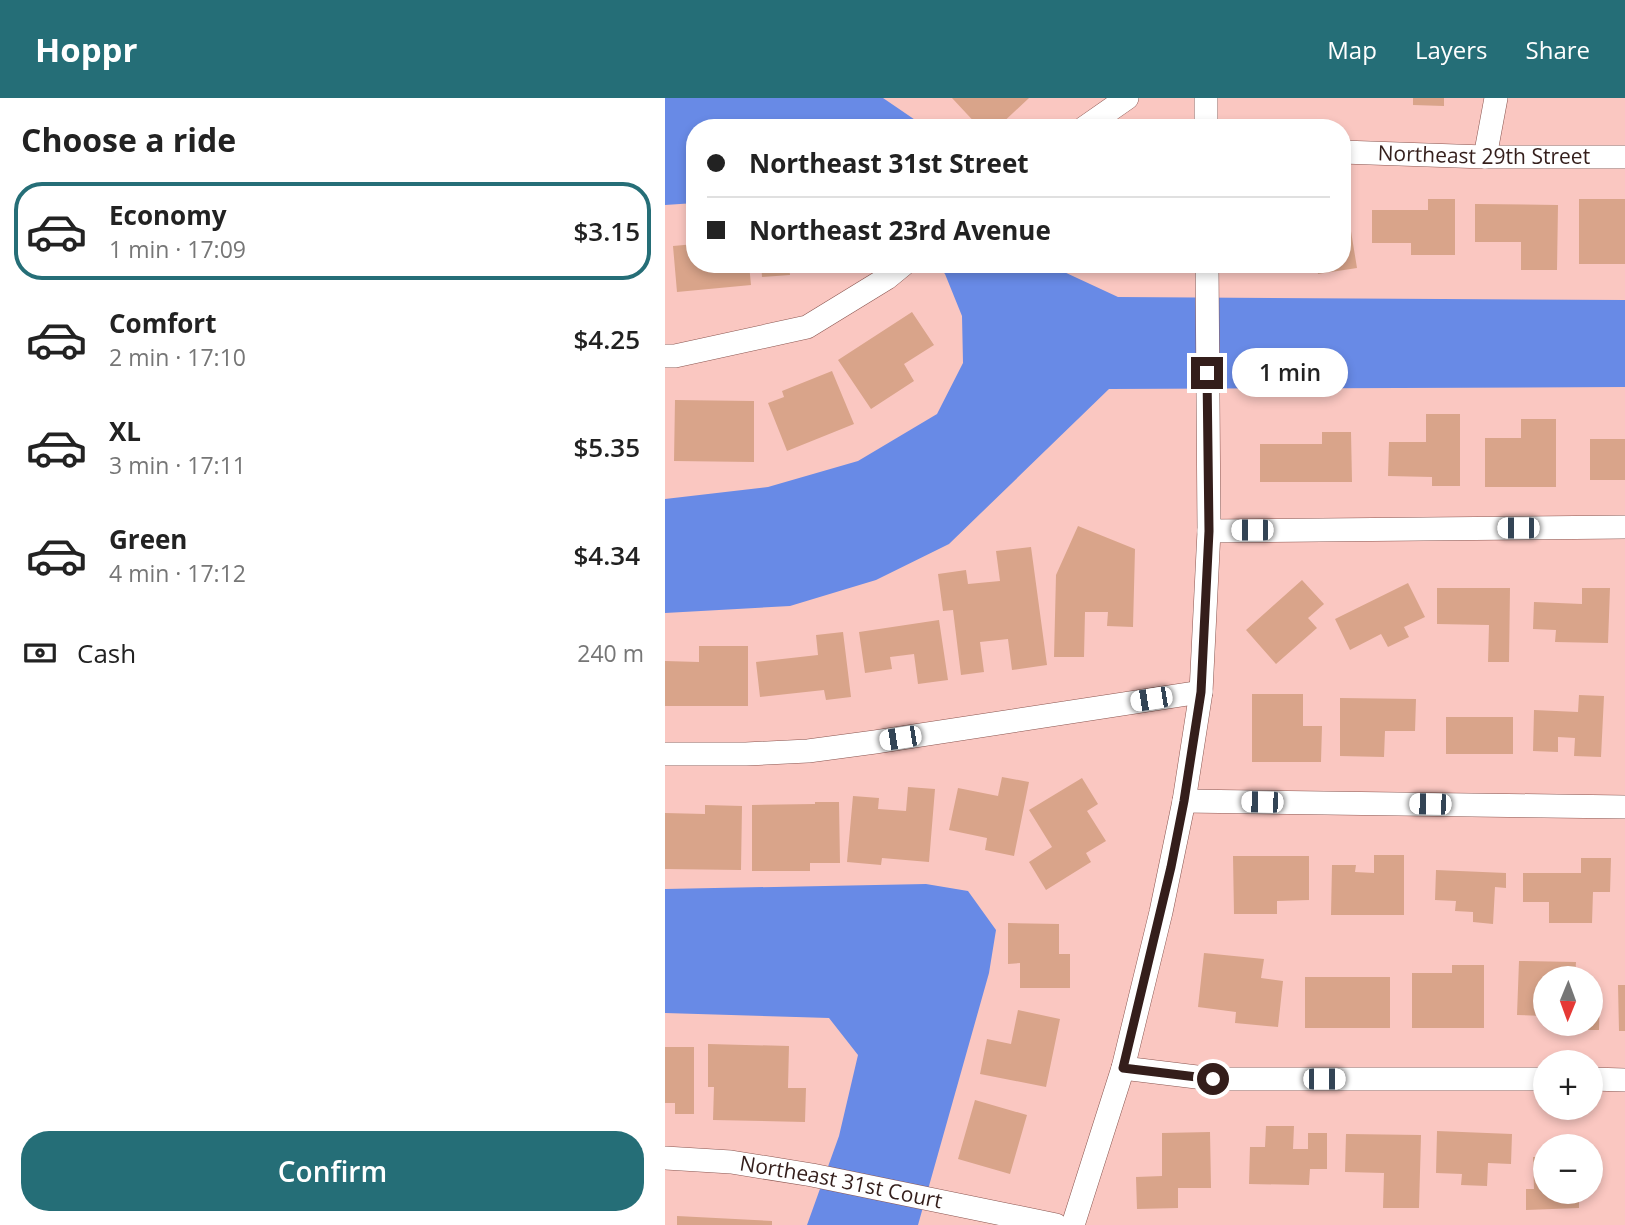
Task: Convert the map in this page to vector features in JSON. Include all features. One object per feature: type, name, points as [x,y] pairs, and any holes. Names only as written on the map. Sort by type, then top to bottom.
[{"type":"street","points":[[1097,119],[1127,98]]},
{"type":"street","points":[[1206,98],[1206,119]]},
{"type":"street","points":[[1485,157],[1496,98]]},
{"type":"street","name":"Northeast 29th Street","points":[[1351,152],[1485,157],[1625,157]]},
{"type":"street","points":[[665,356],[807,327],[893,273]]},
{"type":"street","points":[[1073,1225],[1123,1068],[1161,912],[1184,801],[1201,692],[1209,531],[1207,273]]},
{"type":"street","points":[[1209,531],[1625,527]]},
{"type":"street","points":[[665,754],[807,751],[875,743],[1201,692]]},
{"type":"street","points":[[1184,801],[1625,807]]},
{"type":"street","points":[[1123,1068],[1213,1079],[1533,1079]]},
{"type":"street","points":[[1603,1079],[1625,1080]]},
{"type":"street","name":"Northeast 31st Court","points":[[665,1158],[731,1162],[812,1175],[1056,1225]]},
{"type":"water","points":[[665,98],[883,98],[914,119],[686,119],[686,204],[665,205]]},
{"type":"water","points":[[1066,273],[1118,297],[1625,300],[1625,387],[1109,389],[949,544],[876,580],[790,606],[665,613],[665,499],[768,487],[858,461],[937,414],[963,363],[962,316],[945,274]]},
{"type":"water","points":[[926,884],[968,891],[996,930],[989,973],[918,1225],[807,1225],[839,1136],[858,1055],[829,1018],[665,1013],[665,889]]},
{"type":"building","points":[[952,98],[1029,98],[1007,119],[972,119]]},
{"type":"building","points":[[1413,98],[1444,98],[1444,106],[1413,105]]},
{"type":"building","points":[[1428,199],[1455,199],[1455,255],[1411,255],[1411,243],[1372,243],[1372,210],[1428,210]]},
{"type":"building","points":[[1579,199],[1625,199],[1625,264],[1579,264]]},
{"type":"building","points":[[1475,204],[1558,205],[1557,270],[1521,270],[1521,242],[1475,242]]},
{"type":"building","points":[[1351,231],[1357,268],[1351,269]]},
{"type":"building","points":[[686,245],[686,273],[750,273],[751,285],[677,292],[673,246]]},
{"type":"building","points":[[762,273],[790,273],[790,275],[762,277]]},
{"type":"building","points":[[912,312],[934,345],[904,364],[914,381],[871,409],[838,360]]},
{"type":"building","points":[[832,371],[854,424],[787,451],[768,403],[784,397],[782,391]]},
{"type":"building","points":[[675,400],[754,401],[754,462],[674,461]]},
{"type":"building","points":[[1426,414],[1460,414],[1460,486],[1432,486],[1432,477],[1388,476],[1389,442],[1426,442]]},
{"type":"building","points":[[1521,419],[1556,419],[1556,487],[1485,487],[1485,438],[1521,438]]},
{"type":"building","points":[[1322,432],[1351,432],[1352,482],[1260,482],[1260,444],[1322,444]]},
{"type":"building","points":[[1590,439],[1625,439],[1625,480],[1590,480]]},
{"type":"building","points":[[1078,526],[1135,549],[1133,627],[1107,626],[1108,612],[1085,612],[1084,657],[1054,657],[1056,575]]},
{"type":"building","points":[[1031,547],[1047,665],[1012,670],[1008,639],[980,642],[984,672],[961,675],[953,610],[943,611],[938,574],[966,570],[968,584],[1000,581],[996,551]]},
{"type":"building","points":[[1302,580],[1324,604],[1308,618],[1317,628],[1276,664],[1246,630]]},
{"type":"building","points":[[1408,583],[1425,617],[1404,627],[1409,637],[1388,647],[1381,634],[1350,650],[1335,619]]},
{"type":"building","points":[[1437,588],[1510,588],[1509,662],[1488,662],[1489,625],[1437,624]]},
{"type":"building","points":[[1582,588],[1610,588],[1608,643],[1555,642],[1556,630],[1533,629],[1534,602],[1582,604]]},
{"type":"building","points":[[939,620],[948,680],[918,684],[914,654],[890,657],[892,669],[865,673],[859,632]]},
{"type":"building","points":[[843,632],[851,697],[826,700],[824,690],[760,697],[756,662],[818,655],[816,635]]},
{"type":"building","points":[[699,646],[748,646],[748,706],[665,706],[665,661],[699,662]]},
{"type":"building","points":[[1252,694],[1303,694],[1303,726],[1322,726],[1321,762],[1252,762]]},
{"type":"building","points":[[1579,695],[1604,696],[1601,757],[1574,756],[1575,738],[1558,737],[1558,752],[1533,751],[1534,710],[1578,712]]},
{"type":"building","points":[[1340,698],[1416,699],[1415,731],[1385,731],[1384,757],[1340,756]]},
{"type":"building","points":[[1446,717],[1513,717],[1513,754],[1446,754]]},
{"type":"building","points":[[1002,777],[1029,782],[1014,856],[985,850],[987,838],[949,830],[958,788],[998,796]]},
{"type":"building","points":[[1082,778],[1098,804],[1087,811],[1106,841],[1086,853],[1091,862],[1046,890],[1029,862],[1052,847],[1029,810]]},
{"type":"building","points":[[908,787],[935,789],[929,862],[882,858],[881,865],[847,862],[853,796],[879,798],[878,809],[906,811]]},
{"type":"building","points":[[839,802],[840,863],[810,863],[810,871],[752,871],[752,805]]},
{"type":"building","points":[[705,805],[742,806],[741,870],[665,869],[665,813],[705,814]]},
{"type":"building","points":[[1374,855],[1404,855],[1404,915],[1331,915],[1332,865],[1356,865],[1355,872],[1374,873]]},
{"type":"building","points":[[1233,856],[1309,856],[1309,900],[1277,901],[1277,914],[1234,914]]},
{"type":"building","points":[[1581,858],[1611,858],[1610,892],[1593,892],[1592,923],[1549,923],[1549,902],[1523,902],[1523,873],[1581,873]]},
{"type":"building","points":[[1436,870],[1506,873],[1506,888],[1495,887],[1493,924],[1473,922],[1473,912],[1455,911],[1456,901],[1435,900]]},
{"type":"building","points":[[1008,923],[1059,924],[1059,954],[1070,954],[1070,988],[1020,988],[1020,963],[1008,964]]},
{"type":"building","points":[[1204,953],[1264,959],[1261,978],[1283,981],[1278,1027],[1235,1023],[1236,1012],[1198,1007]]},
{"type":"building","points":[[1519,961],[1576,962],[1576,966],[1533,966],[1533,1016],[1517,1015]]},
{"type":"building","points":[[1452,965],[1484,965],[1484,1028],[1412,1028],[1412,973],[1452,973]]},
{"type":"building","points":[[1305,977],[1390,977],[1390,1028],[1305,1028]]},
{"type":"building","points":[[1618,985],[1625,985],[1625,1031],[1619,1031]]},
{"type":"building","points":[[1018,1010],[1060,1019],[1046,1087],[980,1074],[987,1039],[1011,1044]]},
{"type":"building","points":[[708,1044],[789,1046],[788,1088],[806,1088],[805,1122],[713,1120],[714,1087],[708,1087]]},
{"type":"building","points":[[665,1047],[694,1047],[694,1114],[675,1114],[675,1103],[665,1103]]},
{"type":"building","points":[[975,1100],[1027,1115],[1010,1174],[958,1159]]},
{"type":"building","points":[[1266,1126],[1294,1126],[1293,1149],[1308,1149],[1308,1133],[1327,1133],[1327,1169],[1310,1169],[1309,1185],[1249,1184],[1250,1147],[1265,1147]]},
{"type":"building","points":[[1437,1131],[1512,1134],[1511,1164],[1488,1163],[1487,1186],[1461,1185],[1462,1174],[1436,1173]]},
{"type":"building","points":[[1210,1132],[1211,1188],[1178,1188],[1178,1208],[1137,1209],[1136,1177],[1162,1176],[1162,1133]]},
{"type":"building","points":[[1346,1134],[1421,1135],[1419,1208],[1383,1208],[1384,1173],[1345,1172]]},
{"type":"building","points":[[1526,1189],[1533,1189],[1533,1204],[1579,1204],[1579,1208],[1526,1210]]},
{"type":"building","points":[[677,1216],[772,1221],[772,1225],[677,1225]]},
{"type":"route","points":[[1207,373],[1209,531],[1201,692],[1171,867],[1123,1068],[1213,1079]]}]
